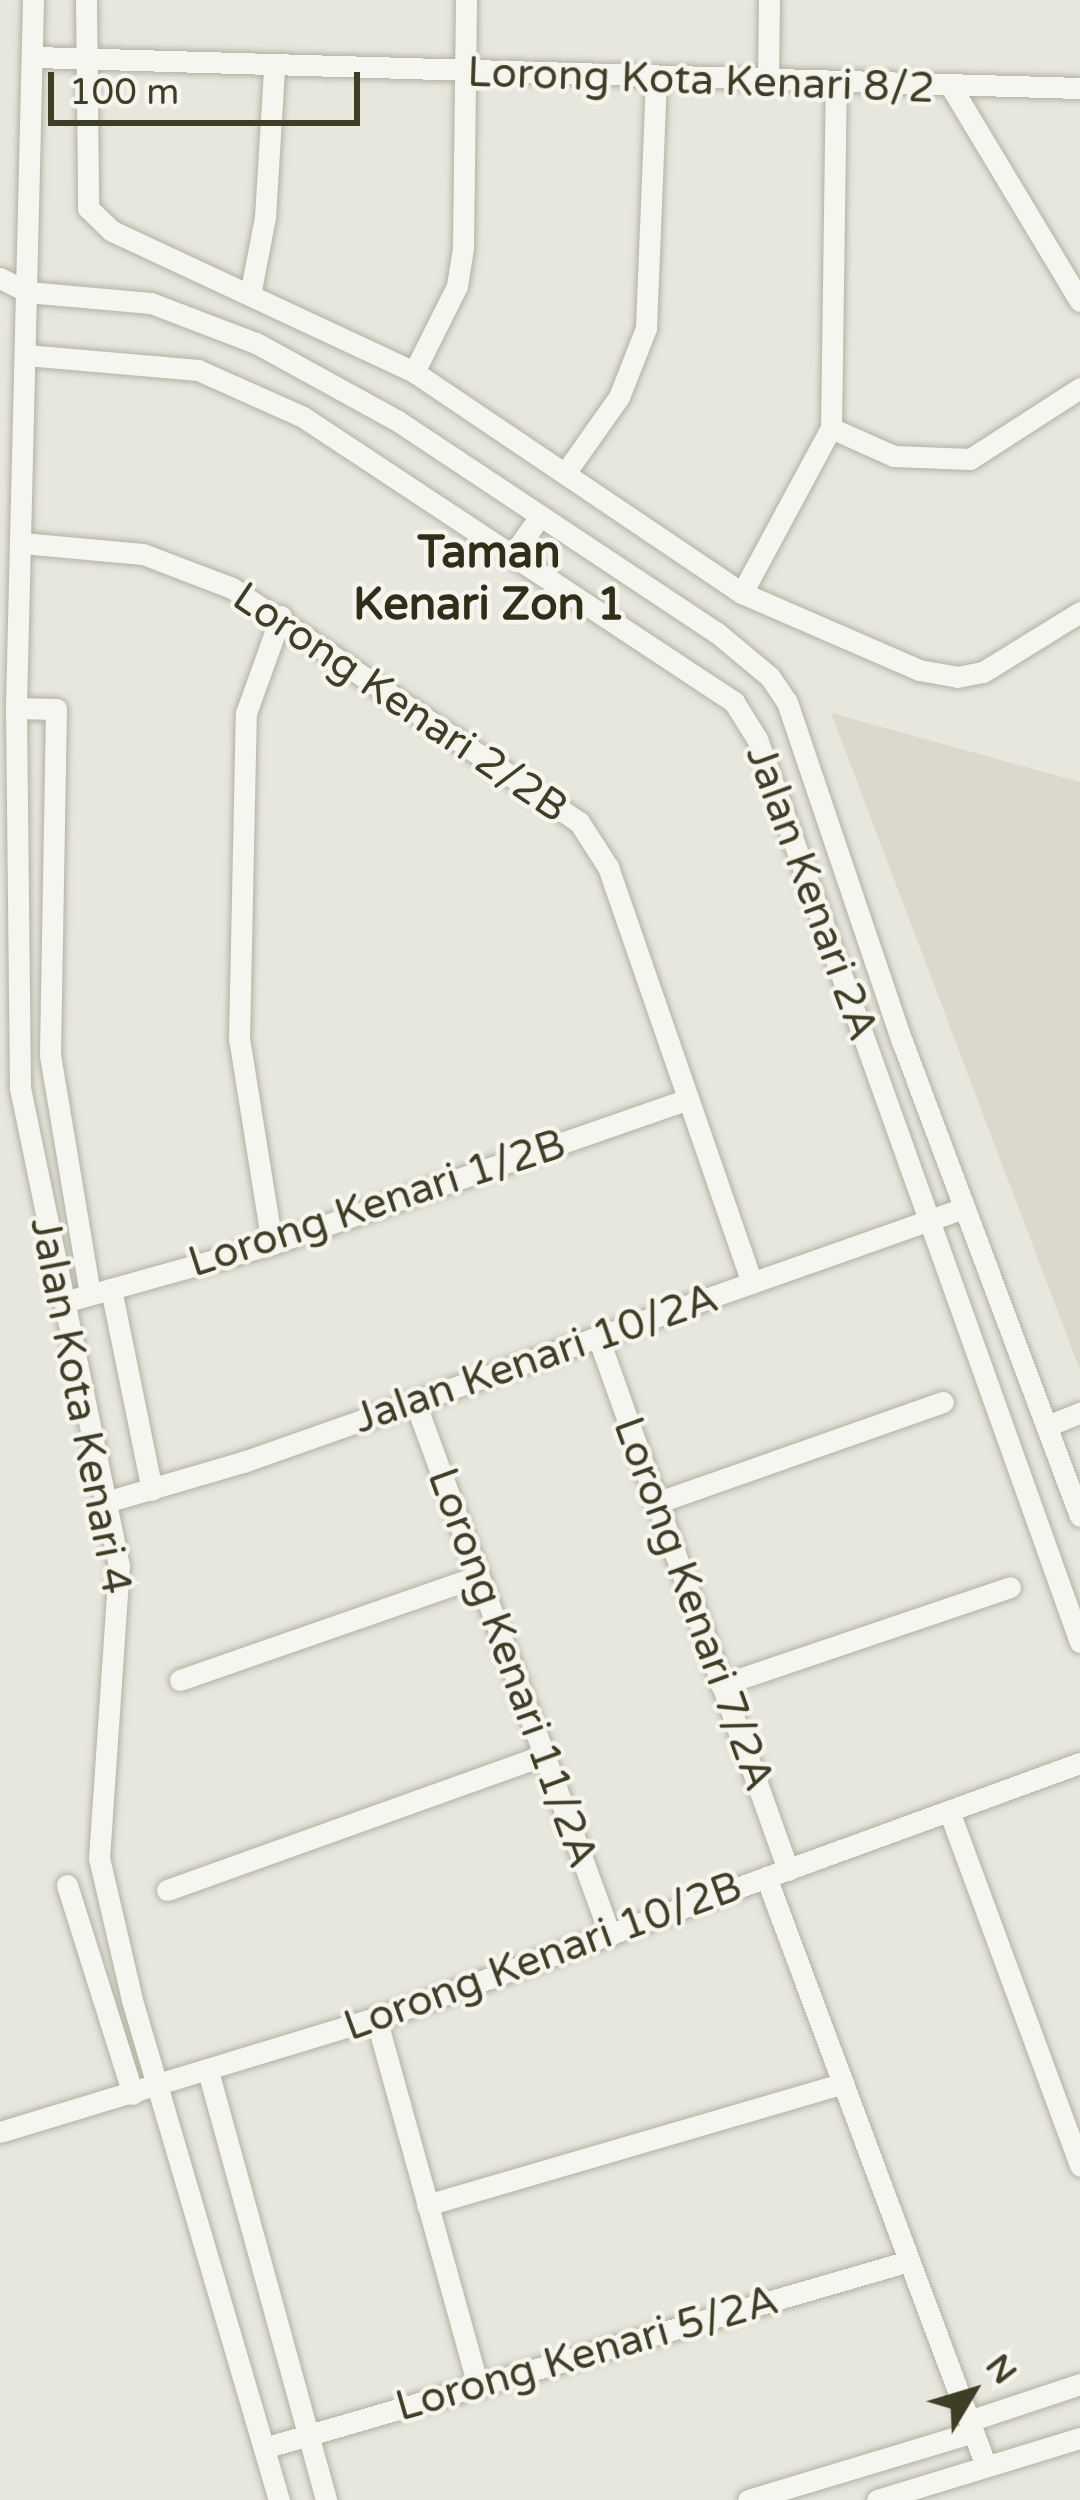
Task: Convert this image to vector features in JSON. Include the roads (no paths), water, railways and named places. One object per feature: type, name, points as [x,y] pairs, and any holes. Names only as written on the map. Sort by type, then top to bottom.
[{"type":"street","name":"Jalan Kota Kenari 4","points":[[33,0],[26,355],[11,495],[22,543],[8,683],[16,708],[7,876],[20,1088],[106,1502],[121,1605],[99,1858],[159,2086],[279,2500]]},
{"type":"street","points":[[86,0],[88,208],[112,231],[251,290],[414,373],[568,469],[742,593],[919,670],[957,677],[997,664],[1080,613]]},
{"type":"street","points":[[414,373],[457,286],[466,0]]},
{"type":"street","points":[[768,80],[769,0]]},
{"type":"street","name":"Lorong Kota Kenari 8/2","points":[[35,57],[274,69],[836,82],[952,90],[1080,88]]},
{"type":"street","points":[[251,290],[266,217],[274,69]]},
{"type":"street","points":[[568,469],[619,397],[646,328],[656,77]]},
{"type":"street","points":[[742,593],[831,428],[836,82]]},
{"type":"street","points":[[952,90],[1080,301]]},
{"type":"street","points":[[0,278],[27,292]]},
{"type":"street","name":"Jalan Kenari 2A","points":[[27,292],[151,303],[193,315],[398,421],[746,655],[787,702],[964,1208],[1080,1516]]},
{"type":"street","name":"Jalan Kenari 2A","points":[[26,355],[198,370],[365,452],[720,686],[747,719],[1080,1642]]},
{"type":"street","points":[[831,428],[894,456],[970,459],[1080,388]]},
{"type":"street","points":[[514,553],[540,516]]},
{"type":"street","name":"Lorong Kenari 2/2B","points":[[22,543],[164,559],[281,616],[580,822],[608,867],[752,1283]]},
{"type":"street","points":[[272,1244],[238,1039],[246,713],[281,616]]},
{"type":"street","points":[[16,708],[56,709],[50,1055],[100,1292],[152,1490]]},
{"type":"street","name":"Lorong Kenari 1/2B","points":[[64,1302],[272,1244],[688,1099]]},
{"type":"street","name":"Jalan Kenari 10/2A","points":[[106,1502],[415,1402],[964,1208]]},
{"type":"street","name":"Lorong Kenari 7/2A","points":[[598,1337],[722,1684],[843,2083],[986,2466]]},
{"type":"street","name":"Lorong Kenari 11/2A","points":[[415,1402],[610,1935]]},
{"type":"street","points":[[656,1503],[943,1402]]},
{"type":"street","points":[[1047,1426],[1080,1413]]},
{"type":"street","points":[[180,1681],[478,1576]]},
{"type":"street","points":[[722,1684],[1010,1587]]},
{"type":"street","points":[[167,1890],[544,1755]]},
{"type":"street","name":"Lorong Kenari 10/2B","points":[[0,2132],[376,2018],[1080,1763]]},
{"type":"street","points":[[949,1811],[1080,2166]]},
{"type":"street","points":[[68,1885],[133,2094]]},
{"type":"street","points":[[376,2018],[478,2386]]},
{"type":"street","points":[[208,2071],[326,2500]]},
{"type":"street","points":[[428,2205],[843,2083]]},
{"type":"street","name":"Lorong Kenari 5/2A","points":[[264,2448],[909,2260]]},
{"type":"street","points":[[748,2500],[971,2427],[1080,2384]]},
{"type":"street","points":[[877,2500],[1080,2438]]},
{"type":"district","name":"Taman Kenari Zon 1","points":[[489,580]]}]
